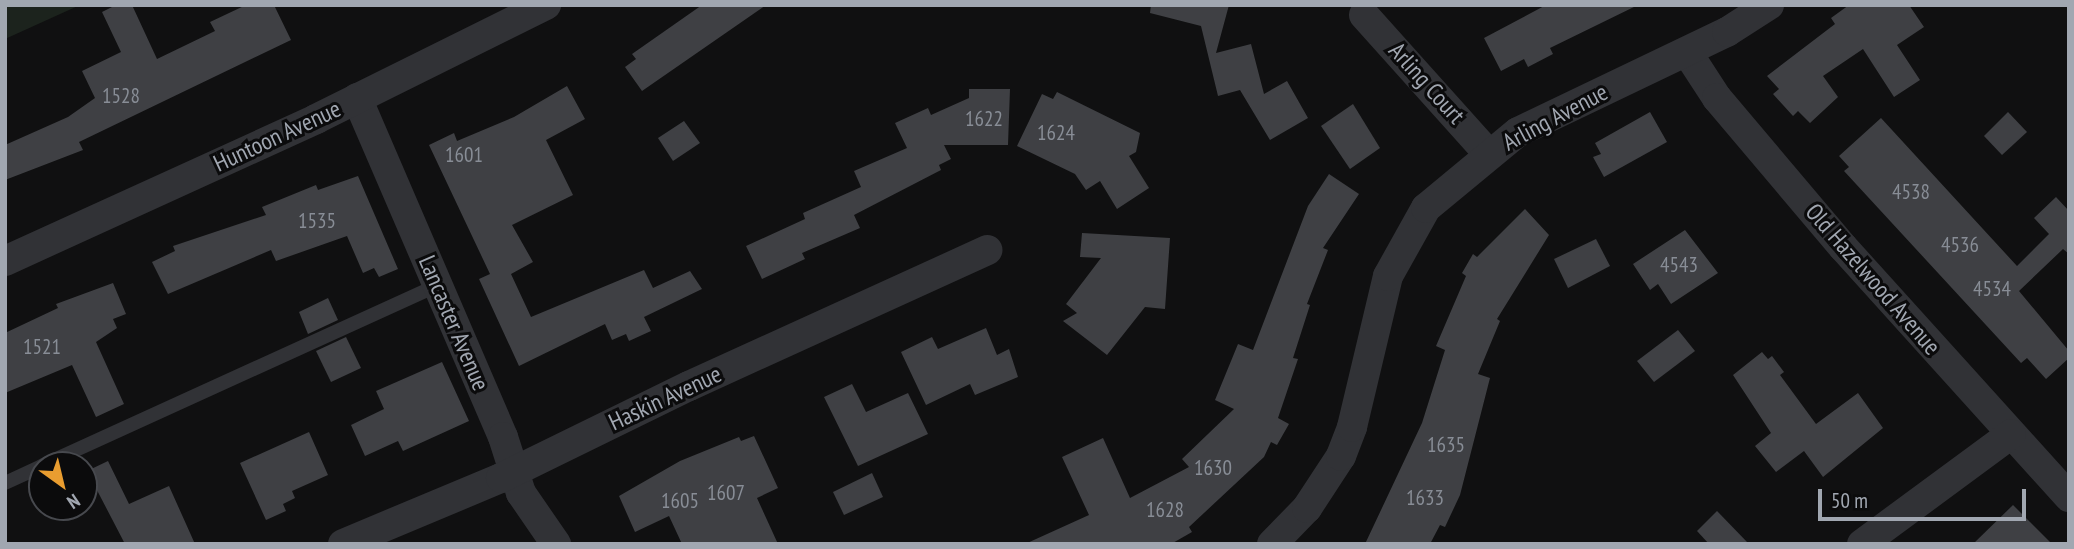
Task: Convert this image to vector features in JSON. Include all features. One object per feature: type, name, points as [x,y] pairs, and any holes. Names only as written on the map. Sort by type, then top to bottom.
[{"type":"street","name":"Huntoon Avenue","points":[[5,261],[357,99],[546,5]]},
{"type":"street","name":"Arling Avenue","points":[[1272,544],[1307,508],[1340,456],[1352,427],[1377,311],[1397,253],[1426,208],[1488,153],[1518,132],[1687,52],[1769,5]]},
{"type":"street","name":"Arling Court","points":[[1364,15],[1488,153]]},
{"type":"street","name":"Old Hazelwood Avenue","points":[[1687,52],[1717,98],[1834,237],[2069,497]]},
{"type":"street","name":"Lancaster Avenue","points":[[357,99],[438,285],[521,493],[556,544]]},
{"type":"street","name":"Haskin Avenue","points":[[343,544],[514,472],[689,386],[987,250]]},
{"type":"street","points":[[1861,544],[2011,434]]},
{"type":"lane","points":[[74,451],[438,285]]},
{"type":"lane","points":[[5,483],[28,472]]},
{"type":"shaded area","points":[[5,5],[80,5],[5,39]]},
{"type":"building","points":[[116,5],[132,5],[157,59],[215,31],[210,22],[246,5],[274,5],[291,40],[79,142],[83,150],[5,180],[5,145],[68,117],[95,98],[82,71],[121,52],[102,12]]},
{"type":"building","points":[[702,5],[766,5],[642,91],[625,67],[636,59],[632,54]]},
{"type":"building","points":[[1151,5],[1229,5],[1216,53],[1251,44],[1264,94],[1287,81],[1308,118],[1270,140],[1240,90],[1218,96],[1201,26],[1150,13]]},
{"type":"building","points":[[1546,5],[1638,5],[1550,48],[1553,54],[1528,67],[1524,59],[1501,71],[1484,38]]},
{"type":"building","points":[[1849,5],[1909,5],[1924,27],[1897,45],[1920,80],[1894,97],[1863,49],[1823,76],[1838,97],[1810,123],[1798,111],[1793,116],[1773,94],[1779,89],[1767,76],[1835,24],[1831,18]]},
{"type":"building","points":[[567,86],[585,119],[546,140],[573,195],[512,225],[533,262],[511,274],[531,317],[644,270],[653,288],[690,271],[702,289],[644,317],[651,331],[629,341],[626,334],[612,340],[605,324],[519,366],[479,279],[490,274],[429,145],[454,133],[457,141],[514,117]]},
{"type":"building","points":[[969,89],[1010,89],[1008,145],[944,145],[951,159],[939,165],[941,170],[854,215],[860,228],[802,253],[805,259],[762,279],[746,246],[805,219],[803,213],[861,187],[854,171],[907,148],[895,123],[928,108],[931,115],[969,98]]},
{"type":"building","points":[[1057,92],[1140,133],[1136,152],[1129,156],[1149,188],[1117,209],[1100,181],[1086,190],[1075,174],[1017,146],[1042,94],[1053,99]]},
{"type":"building","points":[[1353,104],[1380,148],[1350,169],[1321,126]]},
{"type":"building","points":[[1650,112],[1667,142],[1604,177],[1593,157],[1601,154],[1595,143]]},
{"type":"building","points":[[2008,112],[2027,132],[2002,155],[1984,136]]},
{"type":"building","points":[[1881,118],[2017,266],[2049,234],[2034,218],[2056,197],[2069,211],[2069,254],[2063,249],[2019,291],[2069,351],[2069,358],[2046,379],[2027,358],[2021,363],[1844,171],[1849,167],[1839,156]]},
{"type":"building","points":[[684,121],[700,143],[673,161],[658,138]]},
{"type":"building","points":[[1329,174],[1359,194],[1323,248],[1328,250],[1307,304],[1310,305],[1293,358],[1298,359],[1278,418],[1289,424],[1277,445],[1271,442],[1264,457],[1189,527],[1192,532],[1171,544],[1025,544],[1089,515],[1062,457],[1103,438],[1130,498],[1189,467],[1182,459],[1234,409],[1215,400],[1238,344],[1253,350],[1308,206]]},
{"type":"building","points":[[358,176],[398,269],[379,277],[374,268],[363,273],[347,236],[276,261],[271,250],[168,294],[152,262],[175,251],[173,246],[266,215],[262,207],[316,185],[318,190]]},
{"type":"building","points":[[1525,209],[1549,235],[1497,319],[1500,321],[1478,374],[1490,378],[1460,495],[1445,527],[1440,525],[1430,544],[1365,544],[1422,423],[1445,350],[1436,346],[1466,276],[1462,273],[1473,254],[1477,257]]},
{"type":"building","points":[[1685,230],[1718,273],[1671,304],[1658,284],[1650,290],[1633,264]]},
{"type":"building","points":[[1082,233],[1170,238],[1165,309],[1145,307],[1107,355],[1063,321],[1077,313],[1066,304],[1101,258],[1080,257]]},
{"type":"building","points":[[1596,239],[1610,266],[1568,288],[1554,259]]},
{"type":"building","points":[[113,283],[126,314],[113,319],[117,328],[96,342],[124,404],[96,417],[72,365],[5,393],[5,333],[58,308],[56,304]]},
{"type":"building","points":[[328,298],[338,320],[308,334],[299,312]]},
{"type":"building","points":[[986,328],[997,355],[1009,349],[1018,377],[975,395],[970,384],[926,405],[901,352],[932,337],[938,349]]},
{"type":"building","points":[[1678,330],[1695,351],[1654,382],[1637,361]]},
{"type":"building","points":[[346,337],[361,368],[331,382],[316,351]]},
{"type":"building","points":[[1762,352],[1768,359],[1772,356],[1784,372],[1780,375],[1816,424],[1858,393],[1883,428],[1823,477],[1804,451],[1776,472],[1755,446],[1771,433],[1733,375]]},
{"type":"building","points":[[442,362],[469,421],[403,451],[398,441],[365,456],[351,425],[384,409],[376,391]]},
{"type":"building","points":[[852,384],[866,412],[908,393],[928,434],[858,466],[824,397]]},
{"type":"building","points":[[309,432],[328,475],[292,491],[295,498],[283,504],[286,511],[266,520],[240,463]]},
{"type":"building","points":[[754,436],[778,488],[757,498],[778,544],[682,544],[669,516],[635,532],[619,496],[680,461],[739,437],[741,441]]},
{"type":"building","points":[[108,461],[129,504],[169,486],[195,544],[125,544],[98,492],[98,466]]},
{"type":"building","points":[[872,473],[883,497],[844,515],[833,492]]},
{"type":"building","points":[[2013,505],[2052,544],[1973,544]]},
{"type":"building","points":[[1717,511],[1749,544],[1709,544],[1697,531]]}]
